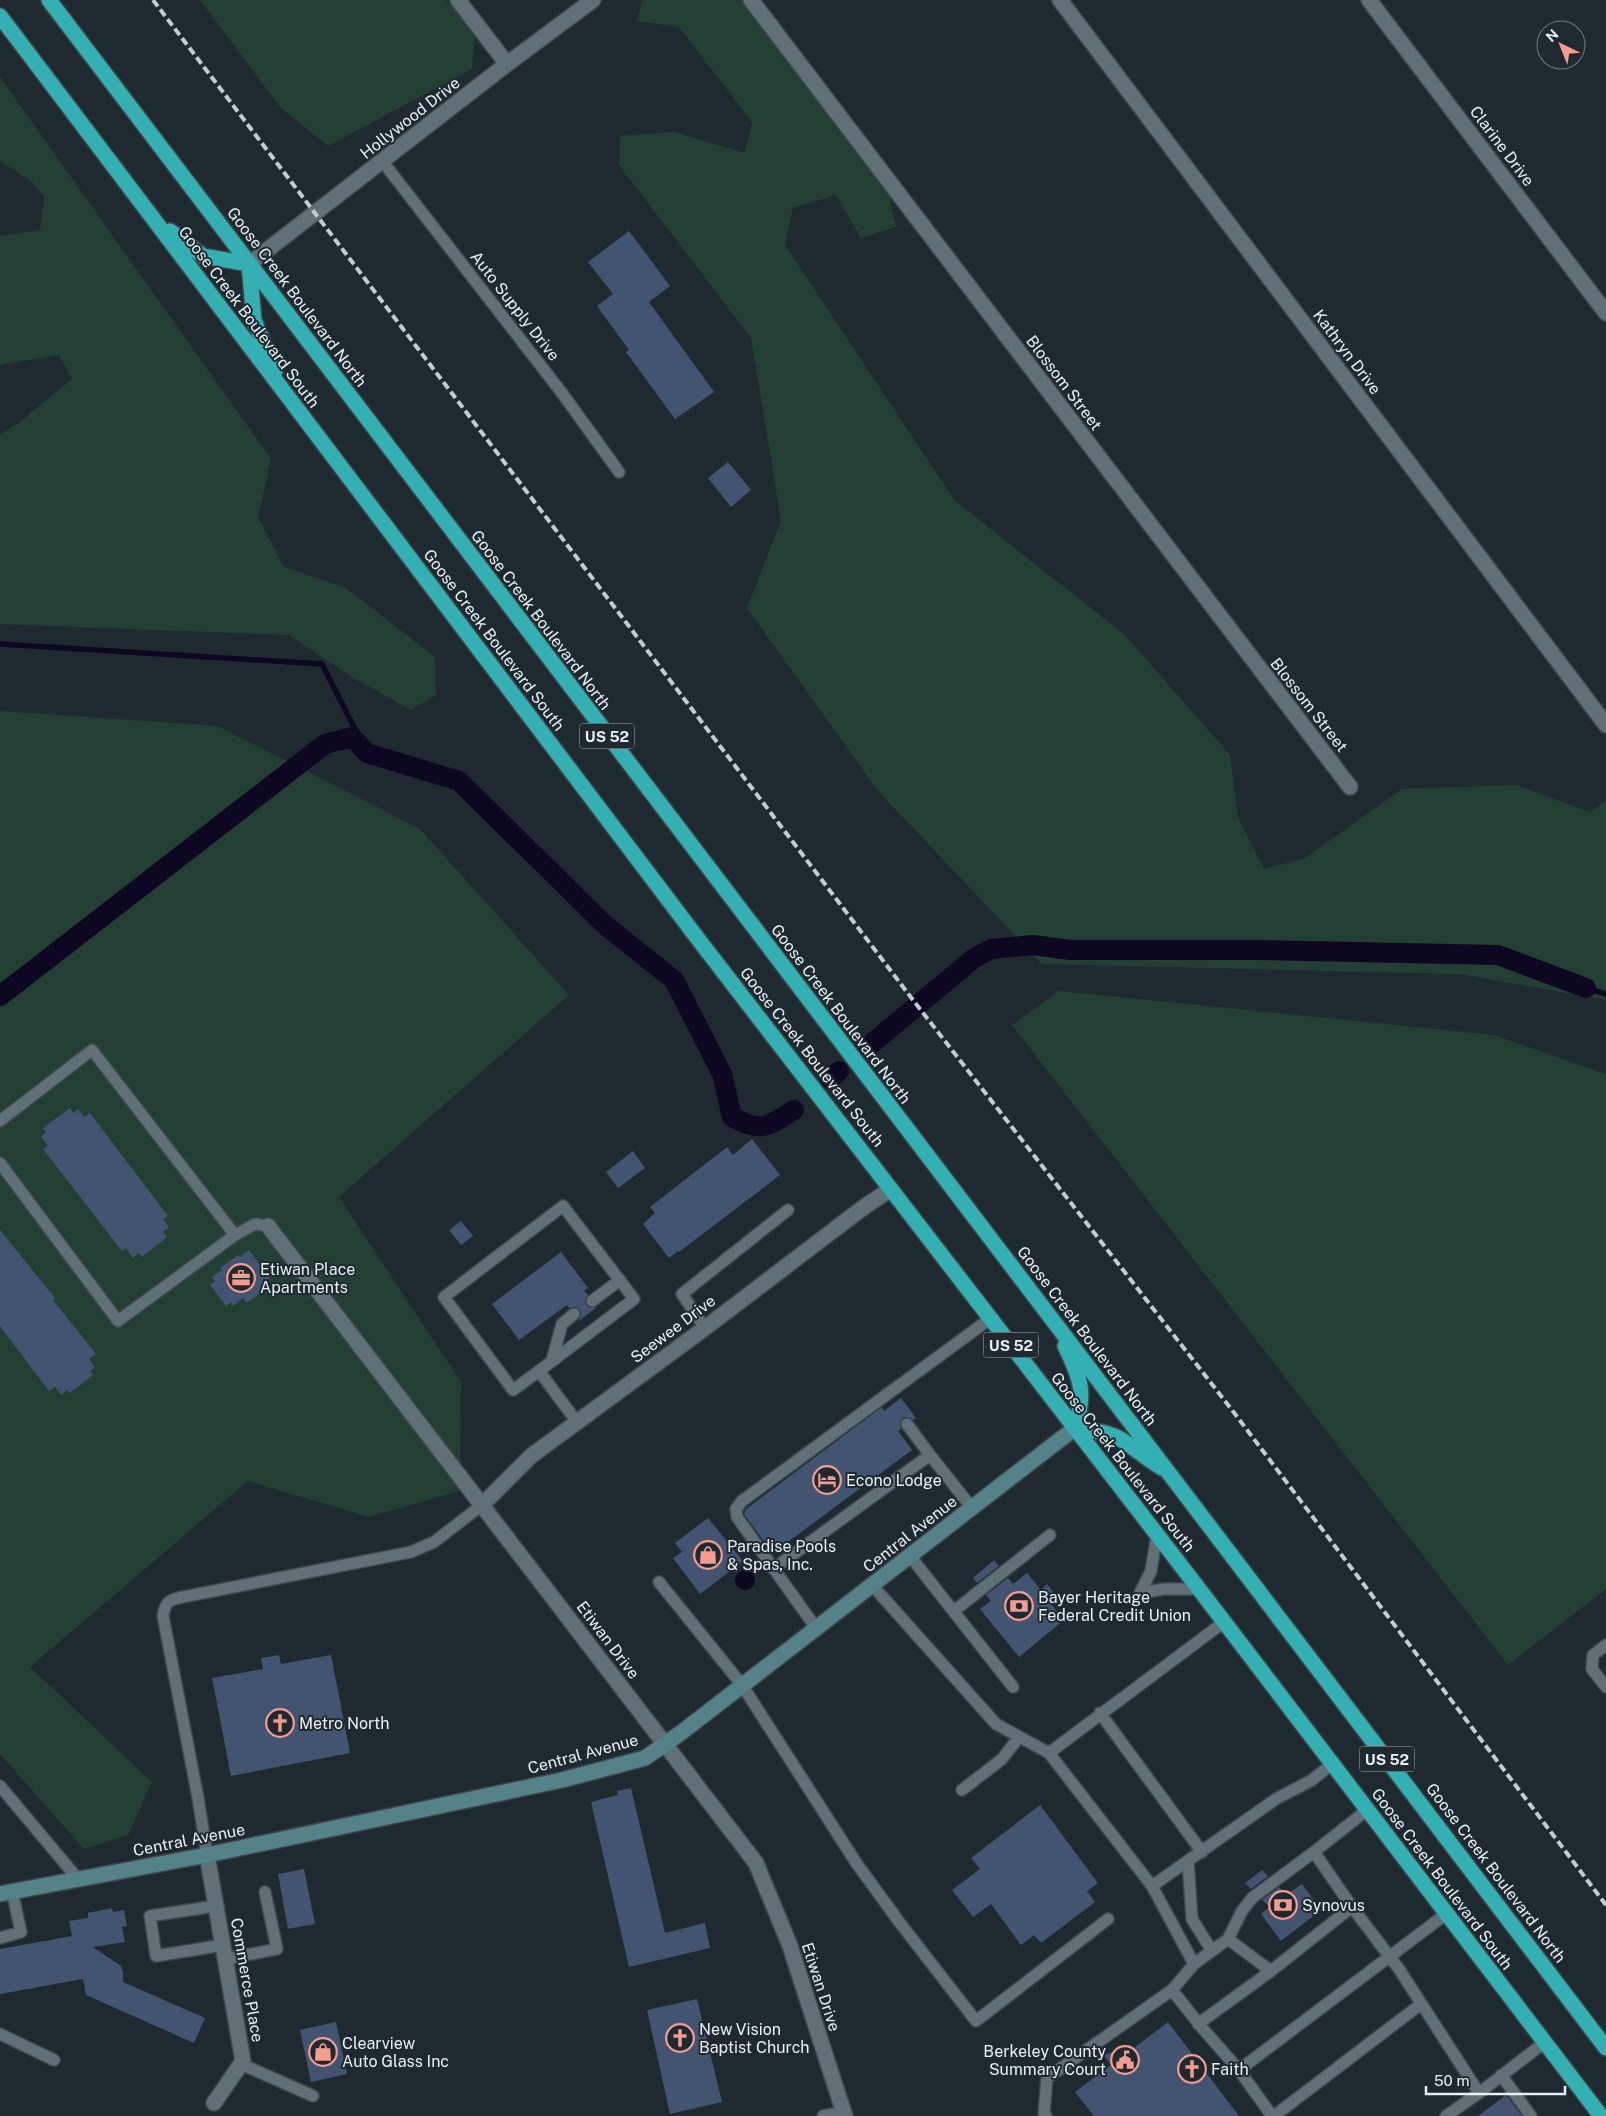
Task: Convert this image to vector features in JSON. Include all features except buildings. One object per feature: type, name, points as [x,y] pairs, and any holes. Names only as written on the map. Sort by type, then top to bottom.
[{"type":"highway","name":"Goose Creek Boulevard North","points":[[49,0],[1606,2048]]},
{"type":"highway","name":"Goose Creek Boulevard South","points":[[0,16],[696,935],[1157,1534],[1601,2116]]},
{"type":"highway","points":[[143,206],[178,240],[203,256],[249,264],[254,320],[286,394]]},
{"type":"highway","points":[[1054,1322],[1081,1383],[1080,1412],[1075,1428],[1095,1431],[1121,1440],[1144,1458],[1168,1471]]},
{"type":"street","points":[[458,0],[507,64]]},
{"type":"street","name":"Hollywood Drive","points":[[249,264],[507,64],[593,0]]},
{"type":"street","name":"Blossom Street","points":[[750,0],[1350,787]]},
{"type":"street","name":"Kathryn Drive","points":[[1060,0],[1606,725]]},
{"type":"street","name":"Clarine Drive","points":[[1370,0],[1606,313]]},
{"type":"street","name":"Seewee Drive","points":[[482,1505],[531,1456],[705,1328],[864,1207],[891,1189]]},
{"type":"street","name":"Etiwan Drive","points":[[268,1226],[756,1863],[790,1946],[844,2114]]},
{"type":"street","name":"Central Avenue","points":[[6,1893],[207,1855],[562,1780],[645,1758],[666,1744],[1075,1428]]},
{"type":"street","name":"Commerce Place","points":[[207,1855],[244,2061],[214,2103]]},
{"type":"lane","name":"Auto Supply Drive","points":[[382,162],[562,393],[619,472]]},
{"type":"lane","points":[[0,1121],[92,1050],[235,1235]]},
{"type":"lane","points":[[0,1163],[118,1321],[235,1235],[255,1224],[268,1226]]},
{"type":"lane","points":[[562,1206],[634,1299],[552,1360],[513,1390],[444,1297],[562,1206]]},
{"type":"lane","points":[[705,1328],[682,1294],[788,1210]]},
{"type":"lane","points":[[592,1301],[620,1280]]},
{"type":"lane","points":[[552,1360],[562,1324],[574,1314]]},
{"type":"lane","points":[[816,1628],[736,1517],[736,1509],[742,1501],[889,1401],[991,1318]]},
{"type":"lane","points":[[538,1371],[577,1422]]},
{"type":"lane","points":[[907,1424],[972,1508]]},
{"type":"lane","points":[[773,1569],[930,1454]]},
{"type":"lane","points":[[207,1855],[163,1616],[164,1607],[171,1600],[188,1596],[411,1552],[434,1542],[482,1505]]},
{"type":"lane","points":[[1157,1534],[1150,1571],[1140,1593],[1164,1589],[1199,1589]]},
{"type":"lane","points":[[954,1611],[1050,1535]]},
{"type":"lane","points":[[910,1556],[1013,1687]]},
{"type":"lane","points":[[659,1582],[742,1685],[857,1864],[900,1924],[976,2021],[1108,1918]]},
{"type":"lane","points":[[872,1585],[996,1724],[1049,1753],[1152,1886],[1194,1964]]},
{"type":"lane","points":[[1049,1753],[1224,1622]]},
{"type":"lane","points":[[1606,1646],[1593,1655],[1591,1665],[1606,1687]]},
{"type":"lane","points":[[1100,1713],[1202,1852]]},
{"type":"lane","points":[[962,1790],[1002,1759],[1019,1737]]},
{"type":"lane","points":[[1152,1886],[1276,1800],[1312,1780],[1332,1764]]},
{"type":"lane","points":[[0,1786],[78,1879]]},
{"type":"lane","points":[[1046,2116],[1044,2113],[1047,2078],[1172,1990],[1194,1964],[1228,1939],[1242,1911],[1252,1898],[1367,1810]]},
{"type":"lane","points":[[1314,1852],[1352,1907],[1390,1956],[1479,2093]]},
{"type":"lane","points":[[1188,1861],[1192,1919],[1212,1951]]},
{"type":"lane","points":[[216,1906],[150,1916],[156,1956],[277,1948],[266,1892]]},
{"type":"lane","points":[[0,1938],[21,1932],[6,1893]]},
{"type":"lane","points":[[1198,2024],[1271,1971],[1352,1907]]},
{"type":"lane","points":[[1239,2070],[1446,1914]]},
{"type":"lane","points":[[1228,1939],[1271,1971]]},
{"type":"lane","points":[[1172,1990],[1198,2024],[1239,2070],[1273,2116],[1421,2004]]},
{"type":"lane","points":[[0,2034],[54,2060]]},
{"type":"lane","points":[[1446,2116],[1545,2042]]},
{"type":"lane","points":[[241,2064],[313,2096]]},
{"type":"lane","points":[[1502,2076],[1531,2116]]},
{"type":"lane","points":[[823,2116],[844,2114]]},
{"type":"green space","points":[[200,0],[446,0],[475,33],[472,69],[328,146],[281,108]]},
{"type":"green space","points":[[642,0],[742,0],[888,189],[896,227],[861,238],[836,195],[793,208],[785,245],[955,501],[1124,634],[1230,755],[1238,818],[1264,869],[1305,858],[1402,789],[1516,785],[1590,812],[1606,801],[1606,1000],[1459,974],[1042,964],[878,791],[747,608],[781,521],[751,338],[619,165],[620,136],[674,132],[745,153],[752,122],[679,27],[637,21]]},
{"type":"green space","points":[[0,77],[271,459],[258,517],[284,567],[346,588],[435,657],[436,695],[411,710],[355,679],[289,635],[0,624],[0,434],[17,424],[72,379],[59,355],[0,365],[0,236],[40,230],[44,196],[31,181],[0,161]]},
{"type":"green space","points":[[0,711],[218,726],[420,829],[569,995],[339,1197],[461,1382],[460,1491],[369,1517],[248,1481],[30,1667],[152,1782],[128,1835],[84,1849],[0,1754]]},
{"type":"green space","points":[[1059,991],[1494,1035],[1606,1074],[1606,1589],[1508,1665],[1012,1025]]},
{"type":"shaded area","points":[[745,1570],[752,1573],[755,1580],[752,1587],[745,1590],[738,1587],[735,1580],[738,1573]]},
{"type":"waterway","points":[[0,644],[322,664],[367,753]]},
{"type":"waterway","points":[[0,996],[325,744],[352,737],[367,753],[459,781],[605,925],[674,980],[722,1074],[732,1117],[751,1125],[764,1126],[777,1121],[794,1110]]},
{"type":"waterway","points":[[864,1050],[973,959],[991,949],[1033,945],[1070,950],[1255,950],[1498,955],[1586,988]]},
{"type":"waterway","points":[[1586,988],[1606,994]]},
{"type":"waterway","points":[[830,1079],[839,1071]]},
{"type":"railway","points":[[153,0],[913,1000],[1232,1410],[1606,1905]]},
{"type":"place","name":"Etiwan Place Apartments","points":[[241,1278]]},
{"type":"place","name":"Econo Lodge","points":[[827,1480]]},
{"type":"place","name":"Paradise Pools & Spas, Inc.","points":[[708,1555]]},
{"type":"place","name":"Bayer Heritage Federal Credit Union","points":[[1019,1606]]},
{"type":"place","name":"Metro North","points":[[280,1723]]},
{"type":"place","name":"Synovus","points":[[1283,1905]]},
{"type":"place","name":"New Vision Baptist Church","points":[[680,2038]]},
{"type":"place","name":"Clearview Auto Glass Inc","points":[[323,2052]]},
{"type":"place","name":"Berkeley County Summary Court","points":[[1125,2060]]},
{"type":"place","name":"Faith","points":[[1192,2069]]}]
